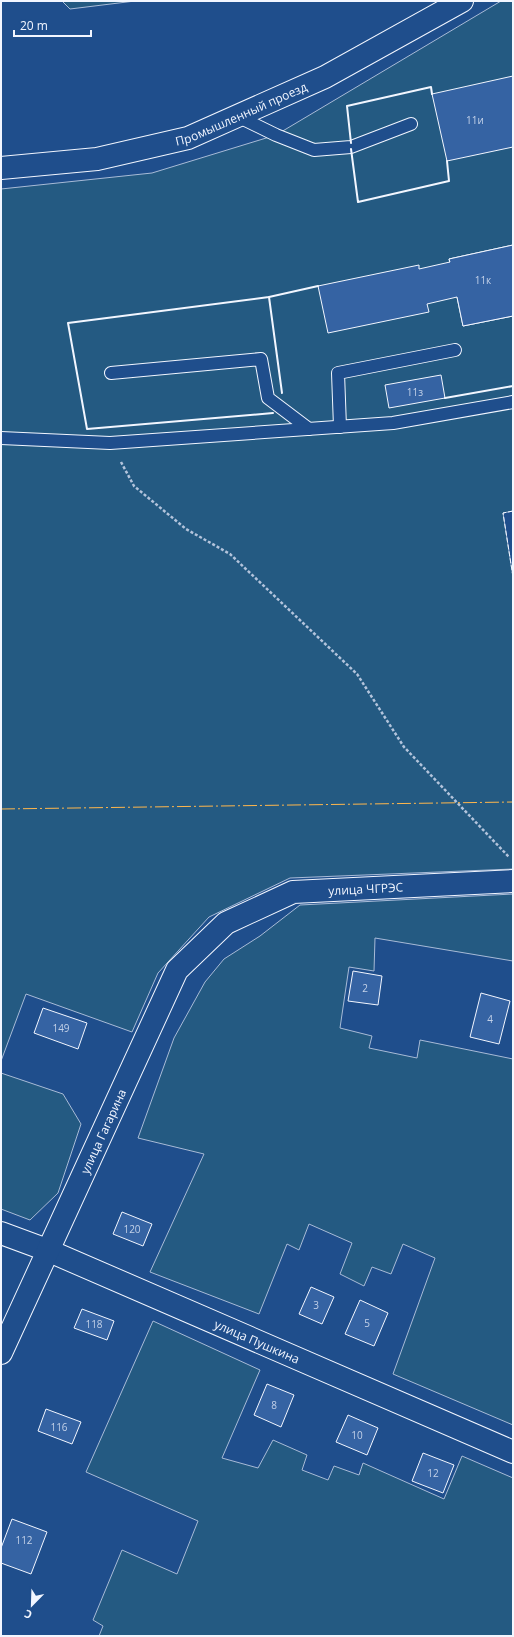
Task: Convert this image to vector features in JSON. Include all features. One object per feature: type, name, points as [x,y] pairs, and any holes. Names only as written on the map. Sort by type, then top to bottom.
[{"type":"street","name":"Промышленный проезд","points":[[1,168],[97,159],[188,138],[325,77],[462,1]]},
{"type":"street","name":"улица ЧГРЭС","points":[[226,924],[293,892],[513,880]]},
{"type":"street","name":"улица Гагарина","points":[[1,1353],[176,970],[226,924]]},
{"type":"street","name":"улица Пушкина","points":[[1,1233],[47,1250],[513,1452]]},
{"type":"lane","points":[[237,116],[276,135],[314,150],[351,147],[411,124]]},
{"type":"lane","points":[[340,427],[338,373],[455,350]]},
{"type":"lane","points":[[111,373],[261,359],[268,398],[289,412],[309,429]]},
{"type":"lane","points":[[1,438],[110,443],[393,424],[513,402]]},
{"type":"path","points":[[110,443],[134,486],[186,529],[230,554],[357,674],[404,747],[513,862]]},
{"type":"shaded area","points":[[62,1],[135,1],[70,9]]},
{"type":"shaded area","points":[[501,1],[513,1],[513,511],[503,513],[513,577],[513,869],[290,878],[209,917],[158,973],[132,1032],[26,994],[1,1061],[1,189],[152,173],[276,135]]},
{"type":"shaded area","points":[[513,894],[513,961],[375,938],[374,971],[349,967],[340,1028],[372,1036],[369,1048],[417,1058],[420,1040],[513,1059],[513,1425],[393,1374],[435,1258],[403,1244],[391,1274],[372,1267],[364,1286],[340,1274],[352,1243],[309,1224],[299,1250],[287,1244],[259,1314],[150,1272],[204,1154],[138,1138],[174,1038],[205,982],[224,959],[260,936],[300,905]]},
{"type":"shaded area","points":[[1,1073],[63,1094],[81,1124],[58,1193],[30,1220],[1,1209]]},
{"type":"shaded area","points":[[153,1321],[260,1370],[222,1458],[258,1468],[273,1440],[307,1455],[302,1470],[328,1480],[334,1466],[359,1475],[363,1463],[444,1499],[462,1456],[513,1478],[513,1636],[99,1636],[103,1626],[93,1620],[122,1550],[177,1574],[198,1521],[86,1472]]},
{"type":"building","points":[[513,76],[513,147],[447,161],[432,94]]},
{"type":"building","points":[[513,245],[513,316],[463,326],[449,259]]},
{"type":"building","points":[[513,245],[513,316],[463,326],[457,297],[427,304],[429,312],[328,333],[318,286],[419,265],[419,269],[450,262],[449,259]]},
{"type":"building","points":[[441,375],[445,398],[389,408],[385,385]]},
{"type":"building","points":[[353,971],[382,976],[378,1005],[348,1001]]},
{"type":"building","points":[[481,993],[510,1001],[499,1044],[470,1037]]},
{"type":"building","points":[[43,1008],[87,1023],[78,1049],[34,1033]]},
{"type":"building","points":[[122,1212],[152,1224],[143,1246],[113,1234]]},
{"type":"building","points":[[311,1287],[334,1297],[322,1324],[299,1314]]},
{"type":"building","points":[[360,1300],[388,1313],[374,1346],[345,1334]]},
{"type":"building","points":[[82,1309],[114,1321],[107,1340],[74,1328]]},
{"type":"building","points":[[267,1384],[294,1395],[281,1427],[254,1415]]},
{"type":"building","points":[[46,1409],[81,1422],[72,1444],[38,1431]]},
{"type":"building","points":[[348,1415],[378,1428],[367,1455],[336,1442]]},
{"type":"building","points":[[423,1453],[454,1465],[443,1493],[412,1481]]},
{"type":"building","points":[[12,1519],[47,1532],[31,1574],[1,1563],[1,1548]]},
{"type":"fence","points":[[513,511],[503,513],[513,577]]},
{"type":"wall","points":[[351,143],[347,106],[431,87],[432,94]]},
{"type":"wall","points":[[351,149],[358,202],[449,181],[447,161]]},
{"type":"wall","points":[[273,413],[87,429],[68,323],[269,297],[318,286]]},
{"type":"wall","points":[[269,297],[282,393]]},
{"type":"wall","points":[[445,398],[513,386]]},
{"type":"power","points":[[1,809],[513,802]]}]
